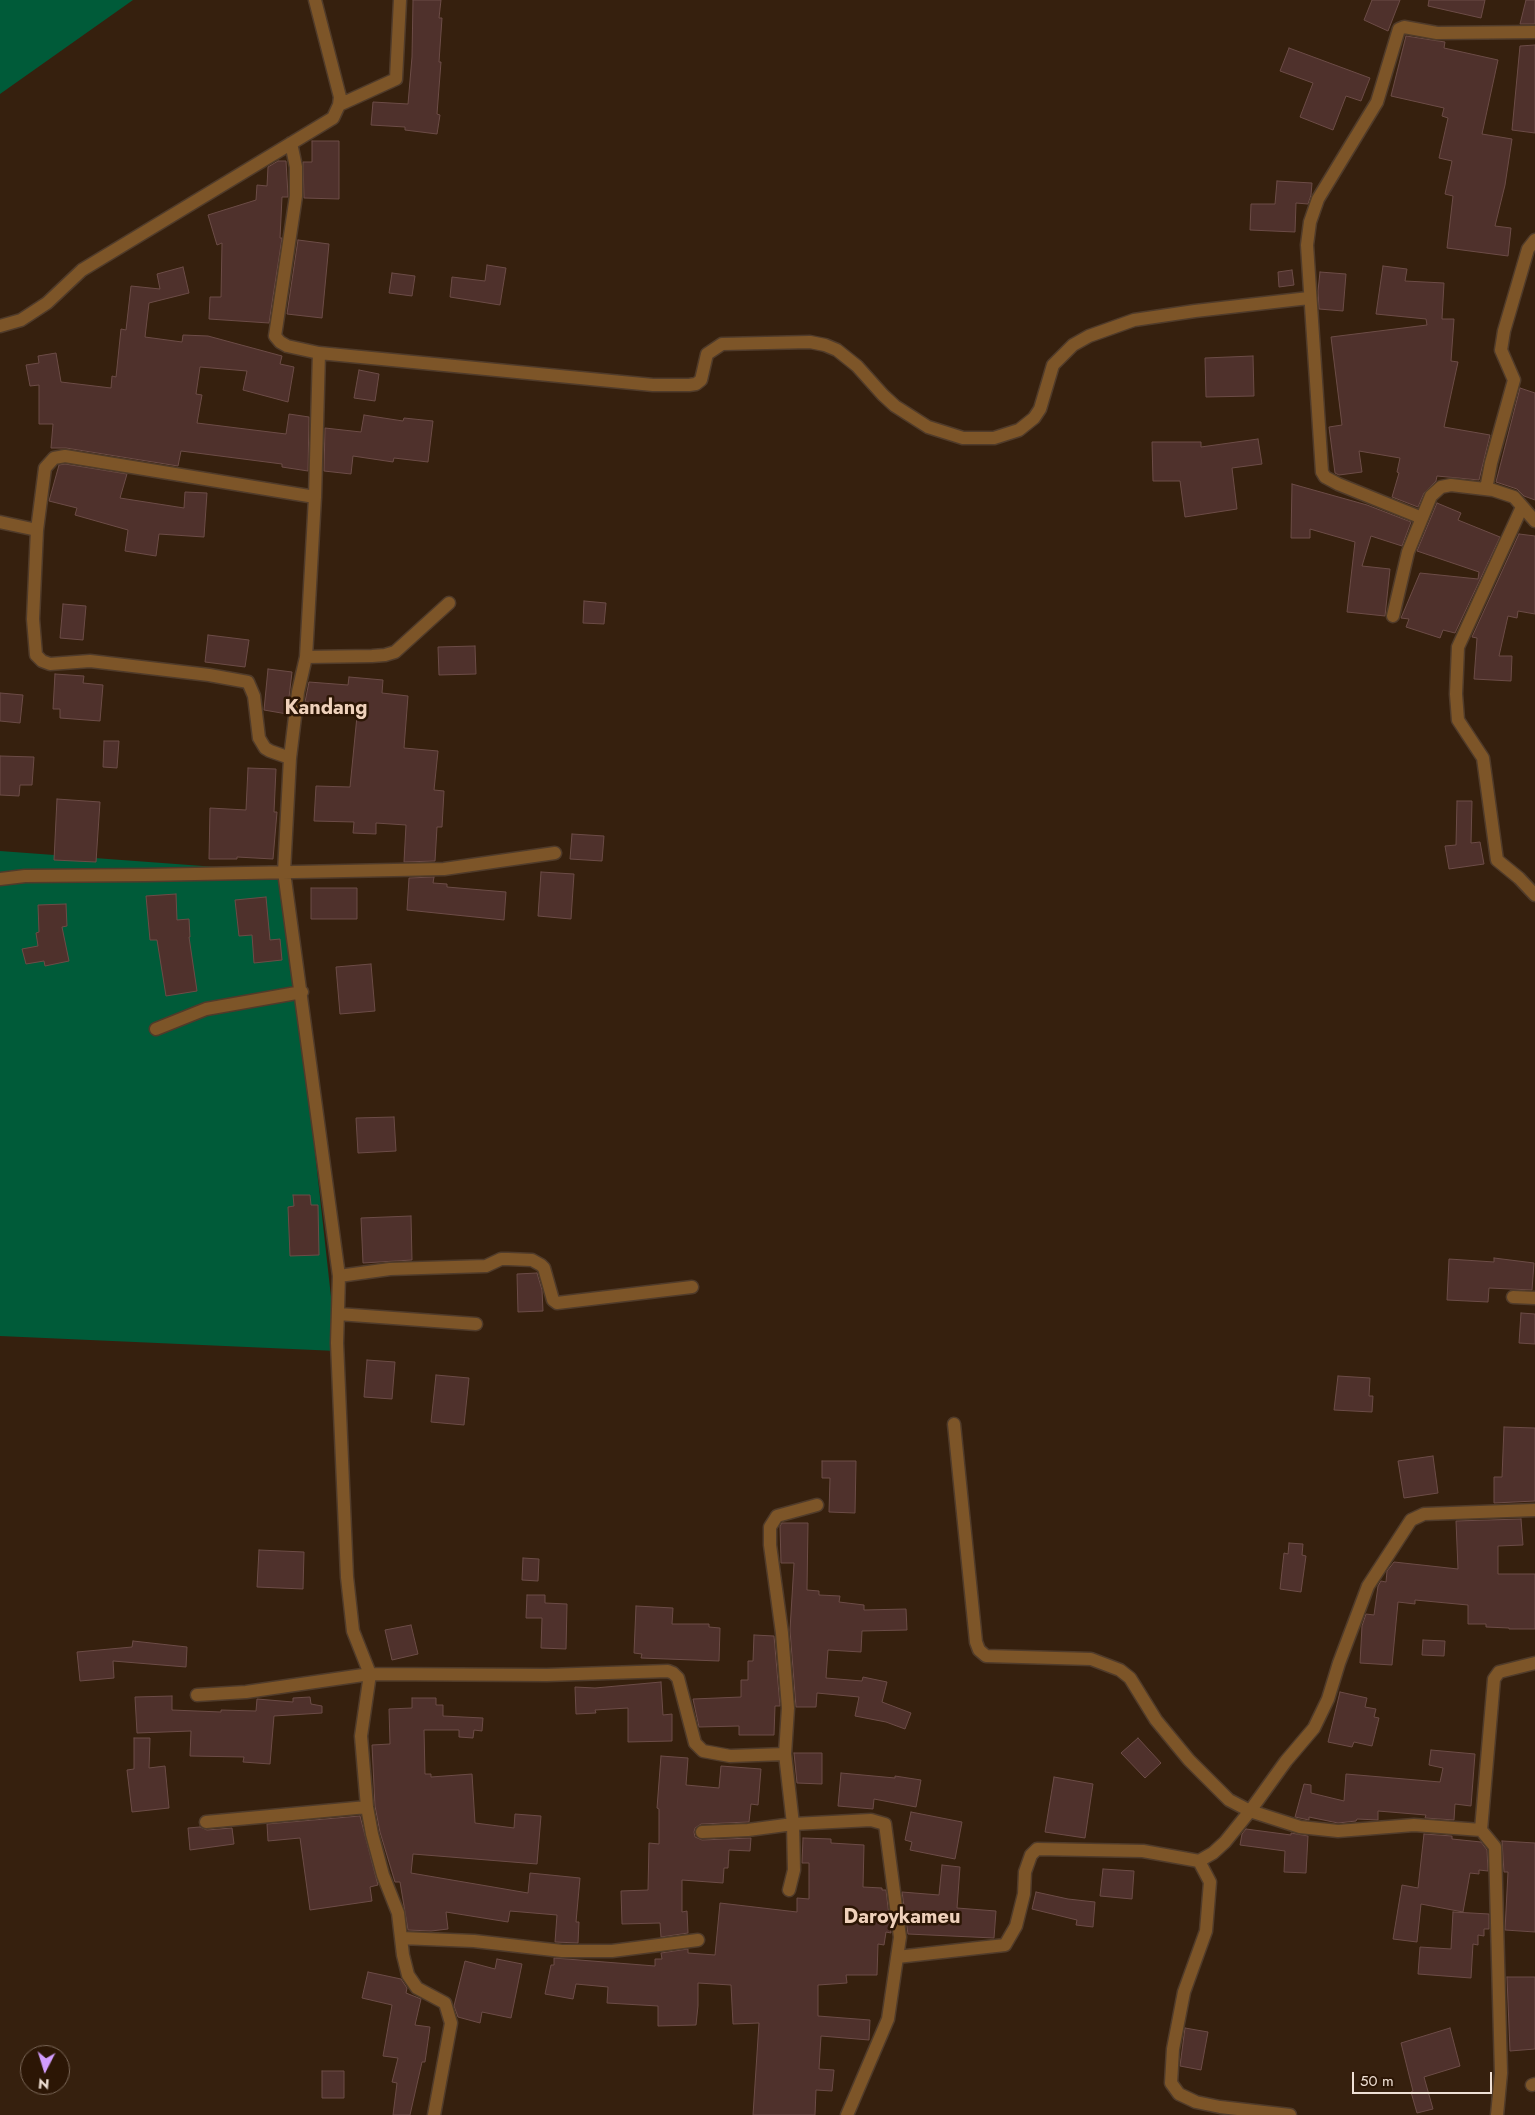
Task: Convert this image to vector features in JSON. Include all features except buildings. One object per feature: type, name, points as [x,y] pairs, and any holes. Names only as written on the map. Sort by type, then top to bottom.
[{"type":"street","points":[[0,326],[21,320],[47,303],[82,270],[334,118],[339,106],[340,97],[314,0]]},
{"type":"street","points":[[339,106],[396,79],[400,0]]},
{"type":"street","points":[[1422,518],[1338,484],[1325,477],[1322,472],[1309,298],[1307,245],[1310,222],[1318,199],[1377,102],[1399,29],[1404,27],[1437,33],[1535,32]]},
{"type":"street","points":[[291,143],[296,167],[296,196],[275,336],[287,346],[319,353],[653,385],[690,385],[696,384],[701,380],[707,354],[722,344],[810,342],[838,350],[857,366],[895,406],[928,427],[963,438],[994,438],[1019,430],[1034,418],[1040,409],[1053,365],[1073,345],[1090,336],[1134,320],[1309,298]]},
{"type":"street","points":[[1486,489],[1491,463],[1514,380],[1501,350],[1504,331],[1528,249],[1535,240]]},
{"type":"street","points":[[319,353],[315,497],[306,657],[298,692],[290,758],[284,872],[302,992],[339,1276],[337,1343],[347,1577],[353,1631],[370,1674],[361,1736],[367,1807],[383,1875],[398,1913],[408,1975],[417,1988],[445,2003],[451,2023],[434,2115]]},
{"type":"street","points":[[290,758],[265,748],[259,738],[254,696],[248,682],[209,675],[90,661],[50,664],[42,661],[36,655],[33,619],[37,530],[45,468],[54,458],[65,456],[315,497]]},
{"type":"street","points":[[1393,616],[1408,552],[1431,496],[1441,487],[1451,485],[1486,489],[1514,497],[1535,521]]},
{"type":"street","points":[[1522,507],[1458,647],[1456,694],[1458,720],[1483,758],[1497,860],[1519,878],[1535,895]]},
{"type":"street","points":[[0,522],[37,530]]},
{"type":"street","points":[[306,657],[372,656],[395,652],[449,603]]},
{"type":"street","points":[[0,879],[25,876],[444,869],[555,853]]},
{"type":"street","points":[[156,1029],[206,1009],[302,992]]},
{"type":"street","points":[[339,1276],[390,1269],[486,1266],[501,1259],[508,1259],[532,1260],[541,1265],[553,1300],[557,1302],[692,1287]]},
{"type":"street","points":[[1513,1297],[1535,1298]]},
{"type":"street","points":[[338,1314],[476,1324]]},
{"type":"street","points":[[954,1424],[976,1642],[986,1656],[1091,1659],[1120,1670],[1130,1678],[1156,1720],[1189,1760],[1229,1800],[1250,1811],[1300,1827],[1338,1831],[1414,1825],[1481,1830],[1496,1847],[1501,2072],[1497,2115]]},
{"type":"street","points":[[789,1890],[794,1870],[793,1824],[785,1754],[788,1708],[782,1633],[770,1545],[770,1527],[777,1516],[817,1505]]},
{"type":"street","points":[[897,1957],[1005,1945],[1016,1926],[1024,1894],[1025,1872],[1031,1855],[1037,1850],[1143,1851],[1199,1861],[1213,1853],[1225,1842],[1250,1811],[1266,1787],[1314,1728],[1328,1699],[1339,1663],[1368,1586],[1412,1520],[1424,1514],[1535,1510]]},
{"type":"street","points":[[1481,1830],[1494,1679],[1499,1672],[1535,1663]]},
{"type":"street","points":[[197,1696],[370,1674],[547,1675],[668,1671],[678,1678],[695,1743],[703,1752],[730,1756],[785,1754]]},
{"type":"street","points":[[206,1822],[367,1807]]},
{"type":"street","points":[[702,1832],[748,1830],[793,1824],[871,1820],[885,1824],[900,1937],[888,2019],[846,2115]]},
{"type":"street","points":[[1199,1861],[1210,1882],[1206,1931],[1184,1992],[1173,2049],[1171,2083],[1179,2094],[1196,2102],[1220,2107],[1290,2115]]},
{"type":"street","points":[[402,1938],[474,1942],[562,1951],[612,1951],[698,1940]]},
{"type":"green space","points":[[0,0],[133,0],[0,94]]},
{"type":"green space","points":[[0,851],[284,872],[337,1351],[0,1336]]},
{"type":"district","name":"Kandang","points":[[326,709]]},
{"type":"district","name":"Daroykameu","points":[[902,1918]]}]
